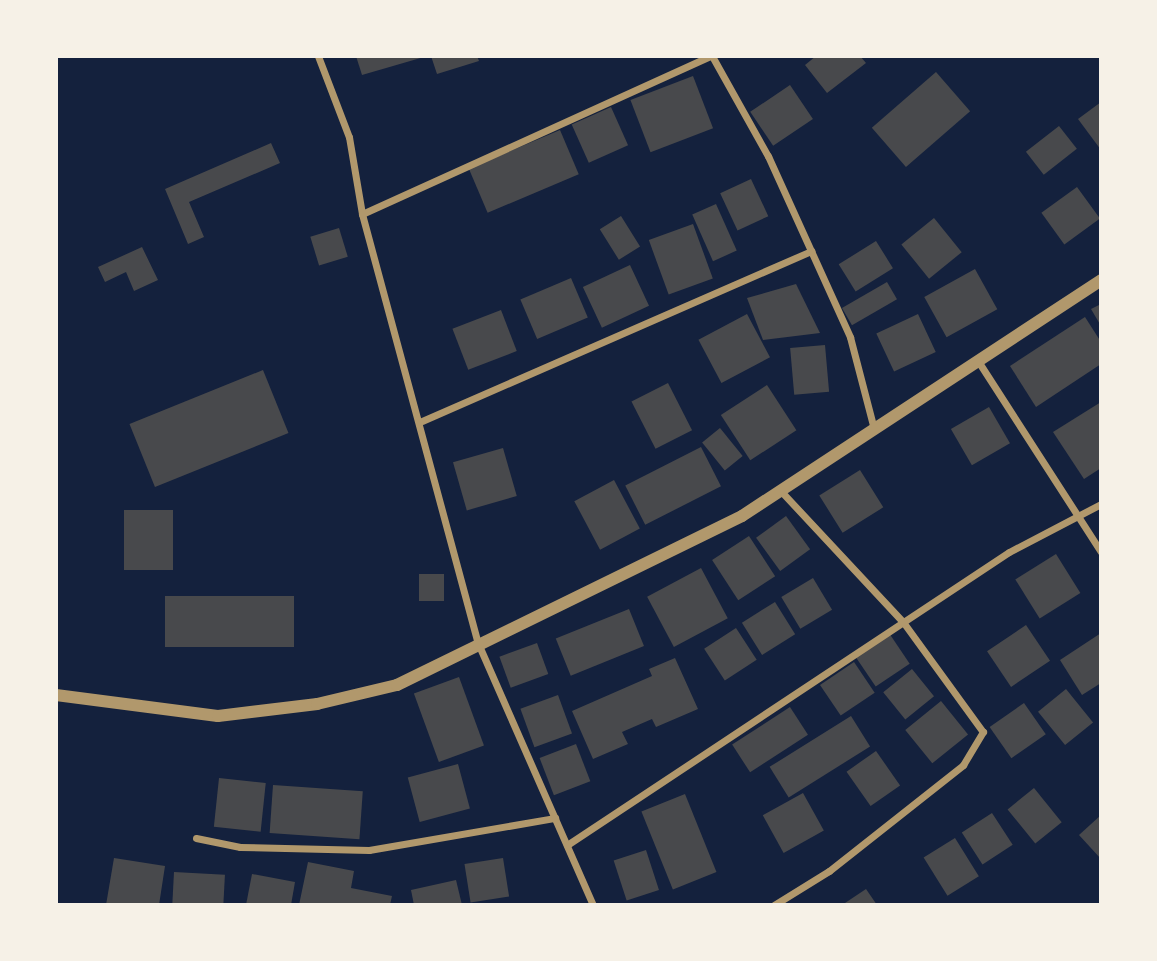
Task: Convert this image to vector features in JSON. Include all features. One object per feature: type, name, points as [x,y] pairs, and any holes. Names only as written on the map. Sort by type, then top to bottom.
[{"type":"street","points":[[318,56],[349,137],[362,214],[422,421],[477,642],[593,905]]},
{"type":"street","points":[[362,214],[712,56],[811,251],[850,337],[874,429]]},
{"type":"street","points":[[422,421],[811,251]]},
{"type":"street","points":[[56,695],[218,716],[317,704],[397,685],[477,642],[741,516],[1101,280]]},
{"type":"street","points":[[978,361],[1080,515],[1101,552]]},
{"type":"street","points":[[774,905],[829,871],[963,765],[983,732],[903,622],[781,491]]},
{"type":"street","points":[[567,845],[1009,552],[1101,504]]},
{"type":"street","points":[[197,838],[240,847],[369,850],[555,818]]},
{"type":"building","points":[[356,56],[424,56],[424,57],[362,75]]},
{"type":"building","points":[[431,56],[477,56],[479,61],[437,74]]},
{"type":"building","points":[[816,56],[860,56],[866,63],[827,93],[805,65]]},
{"type":"building","points":[[936,72],[970,111],[906,167],[872,128]]},
{"type":"building","points":[[693,76],[713,128],[651,152],[630,100]]},
{"type":"building","points":[[790,85],[813,119],[773,146],[750,112]]},
{"type":"building","points":[[1101,102],[1101,150],[1078,119]]},
{"type":"building","points":[[611,107],[628,145],[589,163],[572,124]]},
{"type":"building","points":[[1059,126],[1077,149],[1044,175],[1026,152]]},
{"type":"building","points":[[560,130],[579,174],[488,213],[469,169]]},
{"type":"building","points":[[271,143],[280,163],[189,202],[204,237],[188,244],[165,189]]},
{"type":"building","points":[[751,179],[768,216],[738,231],[720,193]]},
{"type":"building","points":[[1077,187],[1100,219],[1064,244],[1041,213]]},
{"type":"building","points":[[716,204],[737,251],[713,261],[692,215]]},
{"type":"building","points":[[621,216],[640,247],[619,260],[600,229]]},
{"type":"building","points":[[934,218],[962,252],[929,279],[901,244]]},
{"type":"building","points":[[693,224],[713,279],[669,295],[649,240]]},
{"type":"building","points":[[339,228],[348,257],[319,265],[310,237]]},
{"type":"building","points":[[876,241],[893,268],[856,291],[839,264]]},
{"type":"building","points":[[142,247],[158,280],[134,291],[126,272],[105,282],[98,267]]},
{"type":"building","points":[[630,265],[649,306],[602,328],[583,287]]},
{"type":"building","points":[[975,269],[997,309],[947,337],[924,297]]},
{"type":"building","points":[[571,278],[588,318],[537,339],[520,299]]},
{"type":"building","points":[[887,282],[897,299],[852,325],[842,308]]},
{"type":"building","points":[[796,284],[820,333],[763,340],[747,298]]},
{"type":"building","points":[[1101,304],[1101,326],[1091,309]]},
{"type":"building","points":[[501,310],[517,351],[468,370],[452,329]]},
{"type":"building","points":[[747,314],[770,357],[721,383],[698,340]]},
{"type":"building","points":[[918,314],[936,352],[894,372],[876,333]]},
{"type":"building","points":[[1085,317],[1101,342],[1101,364],[1036,407],[1010,366]]},
{"type":"building","points":[[825,345],[829,392],[794,395],[790,348]]},
{"type":"building","points":[[263,370],[288,433],[155,487],[129,424]]},
{"type":"building","points":[[668,383],[692,430],[656,449],[631,402]]},
{"type":"building","points":[[767,385],[796,430],[750,460],[721,415]]},
{"type":"building","points":[[1101,402],[1101,468],[1084,479],[1053,432]]},
{"type":"building","points":[[989,407],[1010,443],[972,465],[951,429]]},
{"type":"building","points":[[720,428],[743,456],[725,470],[702,442]]},
{"type":"building","points":[[701,447],[721,486],[645,525],[625,486]]},
{"type":"building","points":[[503,448],[517,496],[467,510],[453,462]]},
{"type":"building","points":[[860,470],[883,507],[843,533],[819,495]]},
{"type":"building","points":[[614,480],[640,529],[600,550],[574,501]]},
{"type":"building","points":[[124,510],[173,510],[173,570],[124,570]]},
{"type":"building","points":[[786,516],[810,549],[780,571],[756,538]]},
{"type":"building","points":[[749,536],[775,576],[738,600],[712,560]]},
{"type":"building","points":[[1056,554],[1080,593],[1040,618],[1015,579]]},
{"type":"building","points":[[701,568],[728,618],[674,647],[647,597]]},
{"type":"building","points":[[419,574],[444,574],[444,601],[419,601]]},
{"type":"building","points":[[813,578],[832,610],[800,629],[781,597]]},
{"type":"building","points":[[165,596],[294,596],[294,647],[165,647]]},
{"type":"building","points":[[775,602],[795,634],[762,655],[742,623]]},
{"type":"building","points":[[629,609],[644,646],[571,676],[556,639]]},
{"type":"building","points":[[1026,625],[1050,661],[1011,687],[987,651]]},
{"type":"building","points":[[736,628],[757,660],[725,681],[704,649]]},
{"type":"building","points":[[889,633],[910,664],[876,687],[855,656]]},
{"type":"building","points":[[1101,633],[1101,683],[1082,695],[1060,660]]},
{"type":"building","points":[[537,643],[548,674],[511,688],[499,657]]},
{"type":"building","points":[[675,658],[698,709],[656,727],[652,719],[622,732],[628,744],[593,759],[572,711],[652,676],[649,669]]},
{"type":"building","points":[[854,662],[875,693],[841,716],[820,685]]},
{"type":"building","points":[[912,669],[934,696],[905,719],[883,692]]},
{"type":"building","points":[[459,677],[484,746],[439,762],[414,693]]},
{"type":"building","points":[[1066,689],[1093,722],[1065,745],[1038,712]]},
{"type":"building","points":[[558,695],[572,734],[534,747],[520,709]]},
{"type":"building","points":[[941,701],[968,734],[932,763],[905,730]]},
{"type":"building","points":[[1024,703],[1046,734],[1011,758],[990,727]]},
{"type":"building","points":[[790,707],[808,735],[750,772],[732,745]]},
{"type":"building","points":[[851,716],[870,747],[789,797],[770,767]]},
{"type":"building","points":[[576,744],[590,781],[554,795],[540,758]]},
{"type":"building","points":[[876,751],[900,785],[871,806],[847,772]]},
{"type":"building","points":[[458,764],[470,808],[420,822],[408,777]]},
{"type":"building","points":[[219,778],[266,783],[261,832],[214,827]]},
{"type":"building","points":[[273,785],[363,791],[359,839],[270,833]]},
{"type":"building","points":[[1034,788],[1062,822],[1035,844],[1008,809]]},
{"type":"building","points":[[803,793],[824,831],[784,853],[763,815]]},
{"type":"building","points":[[685,794],[716,872],[673,889],[641,812]]},
{"type":"building","points":[[992,813],[1013,845],[983,864],[962,833]]},
{"type":"building","points":[[1101,815],[1101,859],[1079,835]]},
{"type":"building","points":[[955,838],[979,876],[947,896],[924,858]]},
{"type":"building","points":[[646,850],[659,890],[627,900],[614,861]]},
{"type":"building","points":[[114,858],[165,866],[159,905],[106,905]]},
{"type":"building","points":[[503,858],[509,897],[471,903],[464,864]]},
{"type":"building","points":[[308,862],[354,871],[351,888],[392,896],[390,905],[299,905]]},
{"type":"building","points":[[174,872],[225,875],[223,905],[172,905]]},
{"type":"building","points":[[252,874],[295,882],[291,905],[246,905]]},
{"type":"building","points":[[456,880],[462,905],[414,905],[411,890]]},
{"type":"building","points":[[866,889],[877,905],[842,905]]}]
